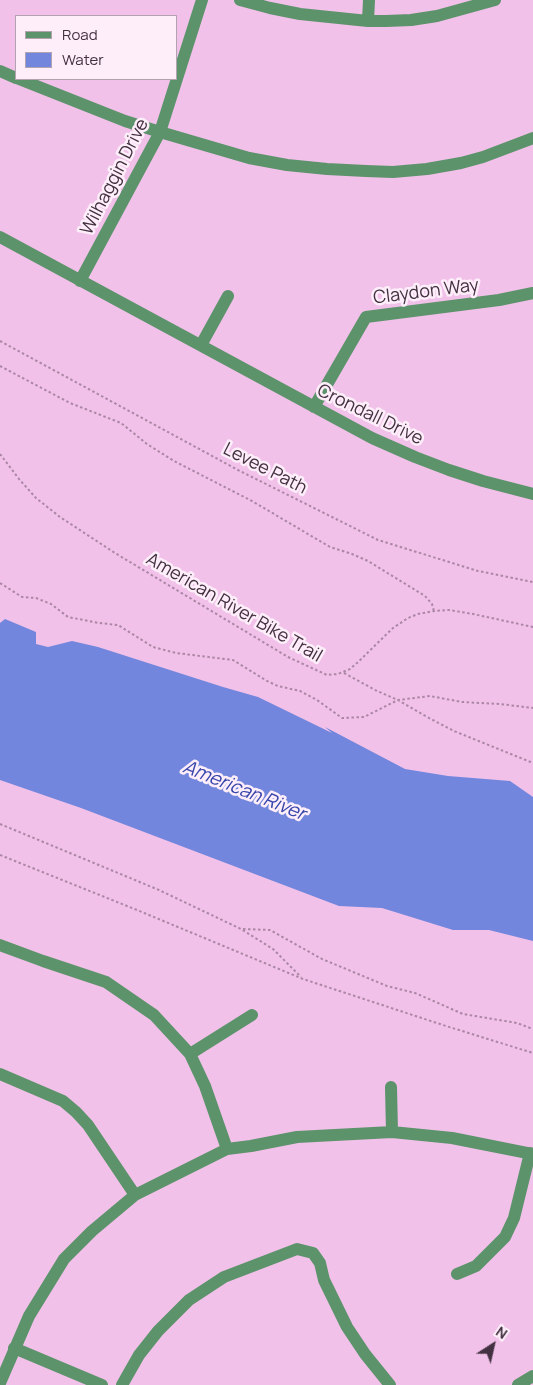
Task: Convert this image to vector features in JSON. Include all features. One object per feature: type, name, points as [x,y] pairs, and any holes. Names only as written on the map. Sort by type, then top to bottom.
[{"type":"street","name":"Wilhaggin Drive","points":[[178,75],[202,0]]},
{"type":"street","points":[[240,0],[300,14],[368,21],[411,20],[436,16],[495,0]]},
{"type":"street","points":[[368,21],[369,0]]},
{"type":"street","points":[[0,71],[15,77]]},
{"type":"street","points":[[23,80],[125,121],[249,158],[287,165],[393,172],[427,169],[483,157],[533,138]]},
{"type":"street","name":"Wilhaggin Drive","points":[[80,281],[160,132],[177,80]]},
{"type":"street","name":"Crondall Drive","points":[[0,237],[372,438],[415,457],[483,481],[533,494]]},
{"type":"street","name":"Claydon Way","points":[[314,407],[366,317],[500,300],[533,293]]},
{"type":"street","points":[[201,346],[228,296]]},
{"type":"street","points":[[0,945],[43,962],[106,982],[154,1015],[190,1054],[206,1086],[227,1149]]},
{"type":"street","points":[[190,1054],[252,1015]]},
{"type":"street","points":[[0,1074],[63,1101],[76,1112],[88,1125],[135,1195]]},
{"type":"street","points":[[391,1087],[392,1132]]},
{"type":"street","points":[[0,1383],[29,1316],[64,1259],[92,1231],[135,1195],[227,1149],[297,1136],[392,1132],[452,1138],[532,1154],[514,1218],[504,1237],[476,1266],[458,1274]]},
{"type":"street","points":[[122,1385],[139,1355],[158,1331],[189,1300],[224,1277],[297,1249],[313,1253],[320,1263],[324,1280],[347,1327],[365,1354],[390,1385]]},
{"type":"street","points":[[14,1348],[102,1385]]},
{"type":"street","points":[[518,1385],[533,1376]]},
{"type":"path","name":"Levee Path","points":[[0,341],[238,470],[378,540],[478,571],[533,582]]},
{"type":"path","points":[[0,366],[70,403],[121,423],[147,444],[174,461],[252,501],[330,548],[368,561],[425,596],[432,604],[434,611]]},
{"type":"path","name":"American River Bike Trail","points":[[0,454],[19,479],[48,508],[115,553],[288,657],[327,675],[343,672]]},
{"type":"path","points":[[0,583],[22,597],[36,598],[51,604],[68,617],[118,625],[154,647],[176,653],[233,660],[267,681],[278,686],[300,691],[318,700],[342,718],[364,717],[398,700],[430,696],[462,702],[533,708]]},
{"type":"path","points":[[533,627],[460,611],[434,611],[418,614],[393,628],[357,663],[343,672],[454,731],[533,764]]},
{"type":"path","points":[[0,824],[159,890],[241,929],[273,949],[303,979]]},
{"type":"path","points":[[0,855],[303,979],[533,1053]]},
{"type":"path","points":[[241,929],[270,930],[322,959],[387,986],[415,993],[462,1014],[517,1023],[533,1029]]},
{"type":"water","name":"American River","points":[[5,619],[36,632],[36,644],[48,647],[72,641],[98,647],[258,697],[332,733],[325,727],[405,769],[448,776],[510,781],[533,797],[533,941],[489,930],[453,930],[382,908],[339,906],[81,808],[0,780],[0,623]]}]
